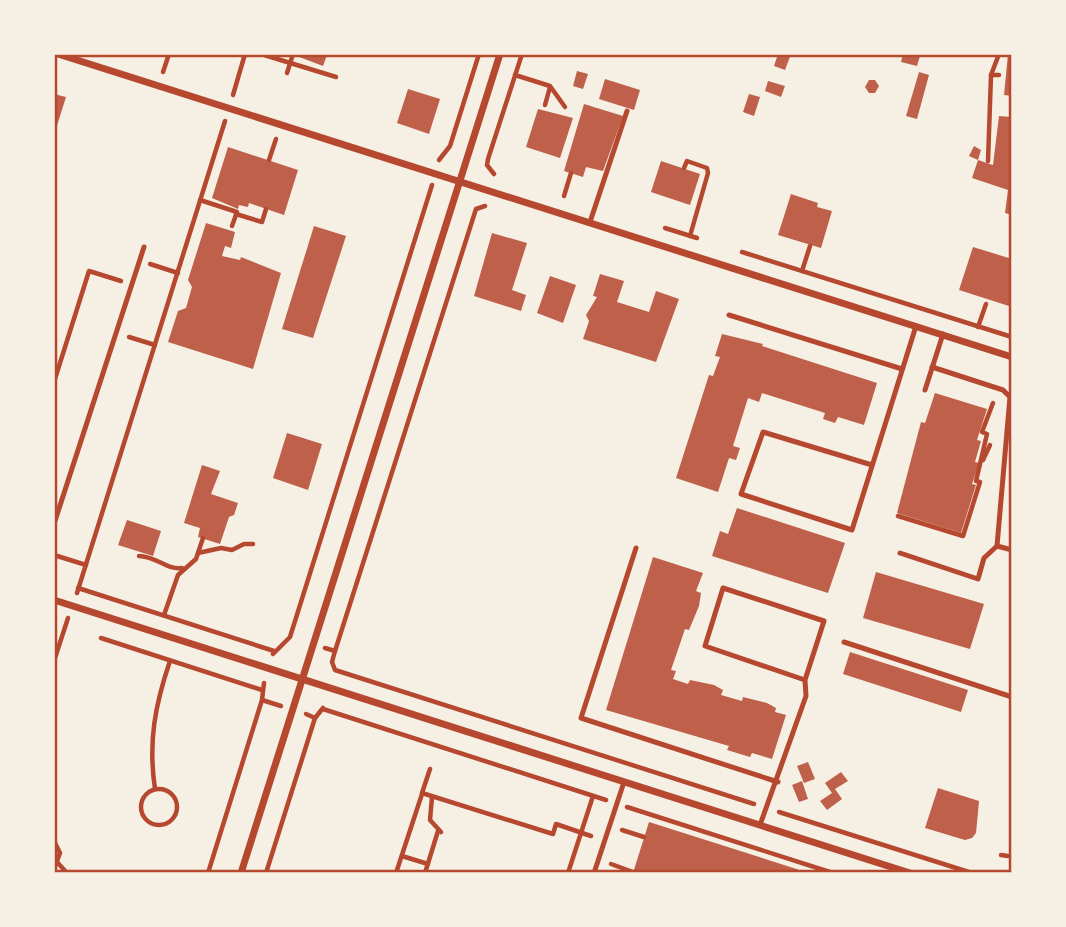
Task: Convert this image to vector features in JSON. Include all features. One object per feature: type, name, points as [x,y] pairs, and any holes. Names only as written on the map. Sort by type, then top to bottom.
[{"type":"street","points":[[58,54],[1012,357]]},
{"type":"street","points":[[241,873],[500,54]]},
{"type":"street","points":[[54,600],[911,873]]},
{"type":"lane","points":[[590,222],[627,111]]},
{"type":"lane","points":[[54,524],[144,247]]},
{"type":"lane","points":[[729,315],[902,369]]},
{"type":"lane","points":[[872,465],[763,432],[741,494],[852,530],[916,326]]},
{"type":"lane","points":[[925,390],[943,334]]},
{"type":"lane","points":[[900,553],[978,579],[984,558],[997,546],[1010,397],[1003,390],[932,367]]},
{"type":"lane","points":[[997,546],[1012,550]]},
{"type":"lane","points":[[636,548],[580,718],[778,782]]},
{"type":"lane","points":[[760,825],[765,807],[778,782],[806,696],[806,680],[824,621],[723,588],[705,646],[806,680]]},
{"type":"lane","points":[[844,642],[1012,697]]},
{"type":"lane","points":[[594,873],[624,782]]},
{"type":"path","points":[[163,72],[169,54]]},
{"type":"path","points":[[233,96],[246,54]]},
{"type":"path","points":[[261,54],[336,77]]},
{"type":"path","points":[[287,73],[293,54]]},
{"type":"path","points":[[208,873],[262,700],[262,690],[274,651],[290,637],[440,158],[450,146],[479,54]]},
{"type":"path","points":[[522,54],[487,165],[491,173],[497,175],[488,205],[476,209],[335,651],[332,662],[335,670],[972,873]]},
{"type":"path","points":[[988,161],[991,75],[999,54]]},
{"type":"path","points":[[515,75],[550,86],[565,107]]},
{"type":"path","points":[[991,75],[999,75]]},
{"type":"path","points":[[545,105],[550,86]]},
{"type":"path","points":[[54,661],[225,120]]},
{"type":"path","points":[[269,160],[276,138]]},
{"type":"path","points":[[684,168],[687,161],[707,168],[708,173],[690,236]]},
{"type":"path","points":[[564,196],[571,173]]},
{"type":"path","points":[[569,180],[578,177]]},
{"type":"path","points":[[553,193],[596,206]]},
{"type":"path","points":[[200,200],[261,222],[266,209]]},
{"type":"path","points":[[232,226],[236,214]]},
{"type":"path","points":[[654,225],[709,242]]},
{"type":"path","points":[[802,271],[810,246]]},
{"type":"path","points":[[732,249],[1012,337]]},
{"type":"path","points":[[139,261],[178,273]]},
{"type":"path","points":[[54,382],[89,271],[132,284]]},
{"type":"path","points":[[978,327],[986,304]]},
{"type":"path","points":[[116,333],[155,345]]},
{"type":"path","points":[[898,516],[963,536],[980,482],[976,481],[976,475],[983,460],[979,458],[980,451],[987,434],[982,432],[982,426],[989,410]]},
{"type":"path","points":[[139,556],[156,559],[174,569],[183,568],[196,559],[203,538]]},
{"type":"path","points":[[198,553],[222,548],[232,550],[244,544],[253,544]]},
{"type":"path","points":[[54,555],[86,565]]},
{"type":"path","points":[[164,615],[183,568]]},
{"type":"path","points":[[174,569],[178,579]]},
{"type":"path","points":[[78,588],[274,651]]},
{"type":"path","points":[[290,637],[335,651]]},
{"type":"path","points":[[100,638],[262,690]]},
{"type":"path","points":[[155,789],[151,750],[152,722],[170,661]]},
{"type":"path","points":[[323,709],[833,873]]},
{"type":"path","points":[[266,873],[315,718]]},
{"type":"path","points":[[396,873],[430,769]]},
{"type":"path","points":[[155,789],[172,794],[177,805],[174,816],[159,825],[148,822],[140,805],[145,794],[155,789]]},
{"type":"path","points":[[422,793],[553,834],[556,824],[581,833]]},
{"type":"path","points":[[568,873],[593,796]]},
{"type":"path","points":[[425,873],[440,832],[428,814],[432,797]]},
{"type":"path","points":[[610,826],[645,837]]},
{"type":"path","points":[[54,841],[60,853],[54,869]]},
{"type":"path","points":[[1001,855],[1008,856]]},
{"type":"path","points":[[402,856],[428,864]]},
{"type":"path","points":[[598,859],[633,872]]},
{"type":"path","points":[[57,862],[67,873]]},
{"type":"building","points":[[335,54],[334,57],[327,55],[323,66],[294,55]]},
{"type":"building","points":[[778,54],[791,54],[785,70],[774,66]]},
{"type":"building","points":[[903,54],[920,56],[917,66],[901,62]]},
{"type":"building","points":[[1008,54],[1012,54],[1012,96],[1004,95]]},
{"type":"building","points":[[577,71],[588,74],[583,89],[573,86]]},
{"type":"building","points":[[919,72],[929,75],[917,119],[906,116]]},
{"type":"building","points":[[605,79],[640,90],[634,110],[599,99]]},
{"type":"building","points":[[869,80],[875,80],[879,86],[875,93],[869,93],[865,87]]},
{"type":"building","points":[[768,81],[785,86],[781,97],[765,91]]},
{"type":"building","points":[[408,89],[440,99],[429,134],[397,123]]},
{"type":"building","points":[[54,94],[66,97],[55,132],[54,132]]},
{"type":"building","points":[[749,94],[760,97],[754,116],[743,112]]},
{"type":"building","points":[[584,104],[623,116],[603,171],[586,167],[583,177],[564,171]]},
{"type":"building","points":[[538,109],[573,118],[560,158],[526,147]]},
{"type":"building","points":[[999,116],[1012,117],[1012,215],[1005,213],[1008,190],[972,178],[978,160],[993,165]]},
{"type":"building","points":[[974,146],[981,150],[978,160],[969,156]]},
{"type":"building","points":[[228,147],[298,170],[284,215],[249,203],[248,207],[239,205],[238,209],[212,198]]},
{"type":"building","points":[[661,161],[700,174],[690,205],[651,192]]},
{"type":"building","points":[[791,194],[832,211],[821,248],[778,235]]},
{"type":"building","points":[[206,223],[235,232],[231,248],[225,246],[222,256],[240,260],[241,257],[281,273],[253,369],[168,342],[178,311],[186,308],[192,287],[188,280]]},
{"type":"building","points":[[314,226],[346,236],[313,338],[282,329]]},
{"type":"building","points":[[492,233],[527,243],[512,290],[526,295],[521,311],[474,296]]},
{"type":"building","points":[[973,247],[1012,259],[1012,307],[959,290]]},
{"type":"building","points":[[600,274],[624,281],[617,302],[649,312],[656,291],[679,299],[656,362],[583,339],[589,321],[586,315],[597,297],[593,296]]},
{"type":"building","points":[[550,276],[576,285],[563,323],[537,313]]},
{"type":"building","points":[[722,334],[763,344],[762,346],[877,383],[864,425],[838,417],[835,423],[823,419],[825,413],[762,393],[759,402],[748,398],[733,446],[740,448],[736,460],[729,458],[718,492],[676,478],[709,375],[713,376],[720,357],[715,356]]},
{"type":"building","points":[[935,393],[987,409],[977,440],[981,441],[975,462],[979,463],[972,484],[976,485],[961,533],[897,513],[921,422],[925,423]]},
{"type":"building","points":[[287,433],[322,444],[308,490],[273,478]]},
{"type":"building","points":[[202,465],[220,471],[211,494],[238,503],[234,515],[229,517],[220,544],[198,537],[200,528],[184,523]]},
{"type":"building","points":[[737,508],[845,543],[828,593],[712,556],[720,531],[728,534]]},
{"type":"building","points":[[127,520],[161,531],[153,556],[118,545]]},
{"type":"building","points":[[653,557],[703,573],[696,591],[701,593],[699,606],[689,630],[685,629],[671,670],[676,671],[673,679],[688,684],[690,680],[714,685],[723,690],[721,695],[742,701],[743,697],[767,703],[776,708],[775,712],[786,715],[772,759],[752,753],[750,757],[727,750],[729,746],[606,710]]},
{"type":"building","points":[[876,572],[984,604],[970,649],[863,618]]},
{"type":"building","points":[[850,652],[968,690],[961,712],[843,674]]},
{"type":"building","points":[[808,762],[815,779],[804,783],[797,766]]},
{"type":"building","points":[[841,772],[848,781],[835,789],[842,799],[827,810],[820,801],[832,793],[825,783]]},
{"type":"building","points":[[802,781],[808,799],[799,802],[792,785]]},
{"type":"building","points":[[938,788],[979,801],[976,833],[972,838],[965,840],[925,828]]},
{"type":"building","points":[[649,822],[806,872],[806,873],[633,873]]}]
